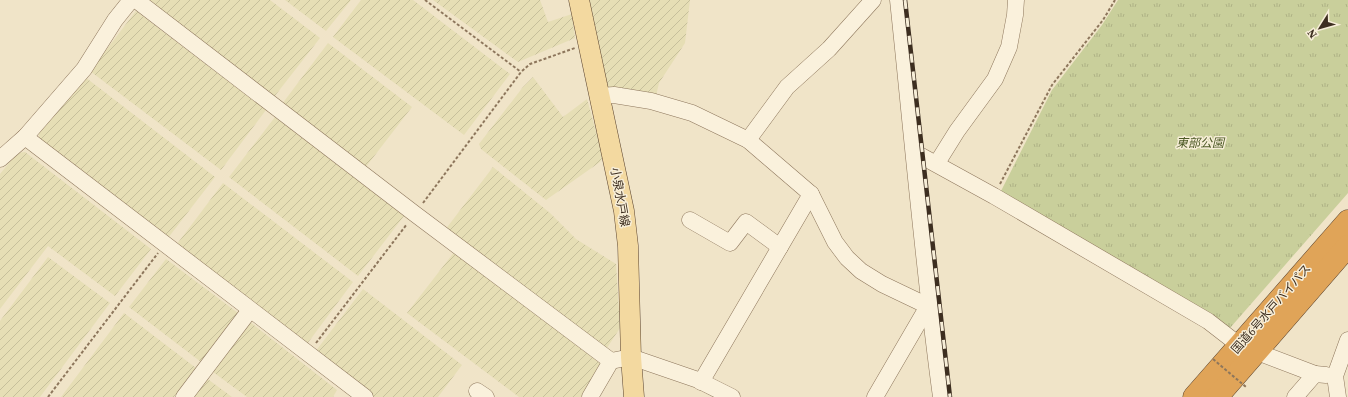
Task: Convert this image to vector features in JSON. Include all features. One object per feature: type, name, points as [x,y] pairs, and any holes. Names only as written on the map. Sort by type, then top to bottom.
[{"type":"highway","name":"国道6号水戸バイパス","points":[[1217,397],[1248,348],[1348,221]]},
{"type":"highway","name":"国道6号水戸バイパス","points":[[1194,397],[1248,348],[1348,246]]},
{"type":"main road","name":"小泉水戸線","points":[[579,0],[624,211],[628,246],[631,357],[634,397]]},
{"type":"street","points":[[0,159],[25,137],[84,69],[115,20],[131,0]]},
{"type":"street","points":[[136,0],[415,214],[611,361],[631,357],[701,382],[732,397]]},
{"type":"street","points":[[748,140],[787,87],[828,49],[873,0]]},
{"type":"street","points":[[898,0],[928,306],[940,397]]},
{"type":"street","points":[[937,163],[957,131],[995,79],[1009,46],[1015,15],[1016,0]]},
{"type":"street","points":[[600,96],[614,95],[651,101],[692,113],[748,140],[811,194],[835,242],[847,258],[861,271],[882,284],[928,306]]},
{"type":"street","points":[[25,137],[250,310],[346,391],[365,397]]},
{"type":"street","points":[[914,152],[937,163],[1208,321],[1248,348],[1315,374],[1335,376]]},
{"type":"street","points":[[701,382],[811,194]]},
{"type":"street","points":[[690,220],[730,243],[746,222],[780,247]]},
{"type":"street","points":[[875,397],[928,306]]},
{"type":"street","points":[[184,397],[250,310]]},
{"type":"street","points":[[1338,397],[1335,376],[1348,340]]},
{"type":"street","points":[[590,397],[611,361]]},
{"type":"street","points":[[1295,397],[1315,374]]},
{"type":"path","points":[[425,0],[521,72],[530,64],[588,44]]},
{"type":"path","points":[[994,196],[1052,85],[1102,20],[1115,0]]},
{"type":"path","points":[[48,397],[164,244]]},
{"type":"path","points":[[1213,359],[1246,387]]},
{"type":"shaded area","points":[[142,0],[270,0],[320,38],[274,97]]},
{"type":"shaded area","points":[[285,0],[351,0],[326,31]]},
{"type":"shaded area","points":[[361,0],[413,0],[510,74],[464,135],[333,37]]},
{"type":"shaded area","points":[[433,0],[540,0],[548,22],[572,14],[575,38],[518,62]]},
{"type":"shaded area","points":[[589,0],[690,0],[685,43],[659,83],[656,96],[608,89]]},
{"type":"shaded area","points":[[136,11],[266,110],[221,170],[90,71]]},
{"type":"shaded area","points":[[328,43],[412,107],[365,168],[282,104]]},
{"type":"shaded area","points":[[85,77],[215,177],[168,238],[40,141],[38,131]]},
{"type":"shaded area","points":[[533,77],[563,117],[587,99],[603,157],[600,162],[546,200],[481,149],[479,144],[523,87]]},
{"type":"shaded area","points":[[275,117],[404,216],[358,276],[229,177]]},
{"type":"shaded area","points":[[25,152],[151,249],[115,296],[48,246],[0,309],[0,174],[17,153]]},
{"type":"shaded area","points":[[493,167],[550,213],[576,239],[616,264],[620,328],[605,351],[445,230]]},
{"type":"shaded area","points":[[223,183],[353,282],[307,344],[177,244]]},
{"type":"shaded area","points":[[455,251],[602,365],[583,397],[519,397],[407,313]]},
{"type":"shaded area","points":[[48,257],[110,303],[40,397],[0,397],[0,321]]},
{"type":"shaded area","points":[[166,259],[238,313],[201,362],[129,307]]},
{"type":"shaded area","points":[[363,289],[462,365],[438,397],[374,397],[315,352]]},
{"type":"shaded area","points":[[124,313],[196,368],[174,397],[61,397]]},
{"type":"shaded area","points":[[250,322],[337,390],[333,397],[247,397],[213,372]]},
{"type":"shaded area","points":[[205,377],[232,397],[191,397]]},
{"type":"green space","name":"東部公園","points":[[1118,0],[1348,0],[1348,193],[1230,328],[1000,193],[1052,90],[1102,25]]},
{"type":"railway","points":[[905,0],[950,397]]}]
